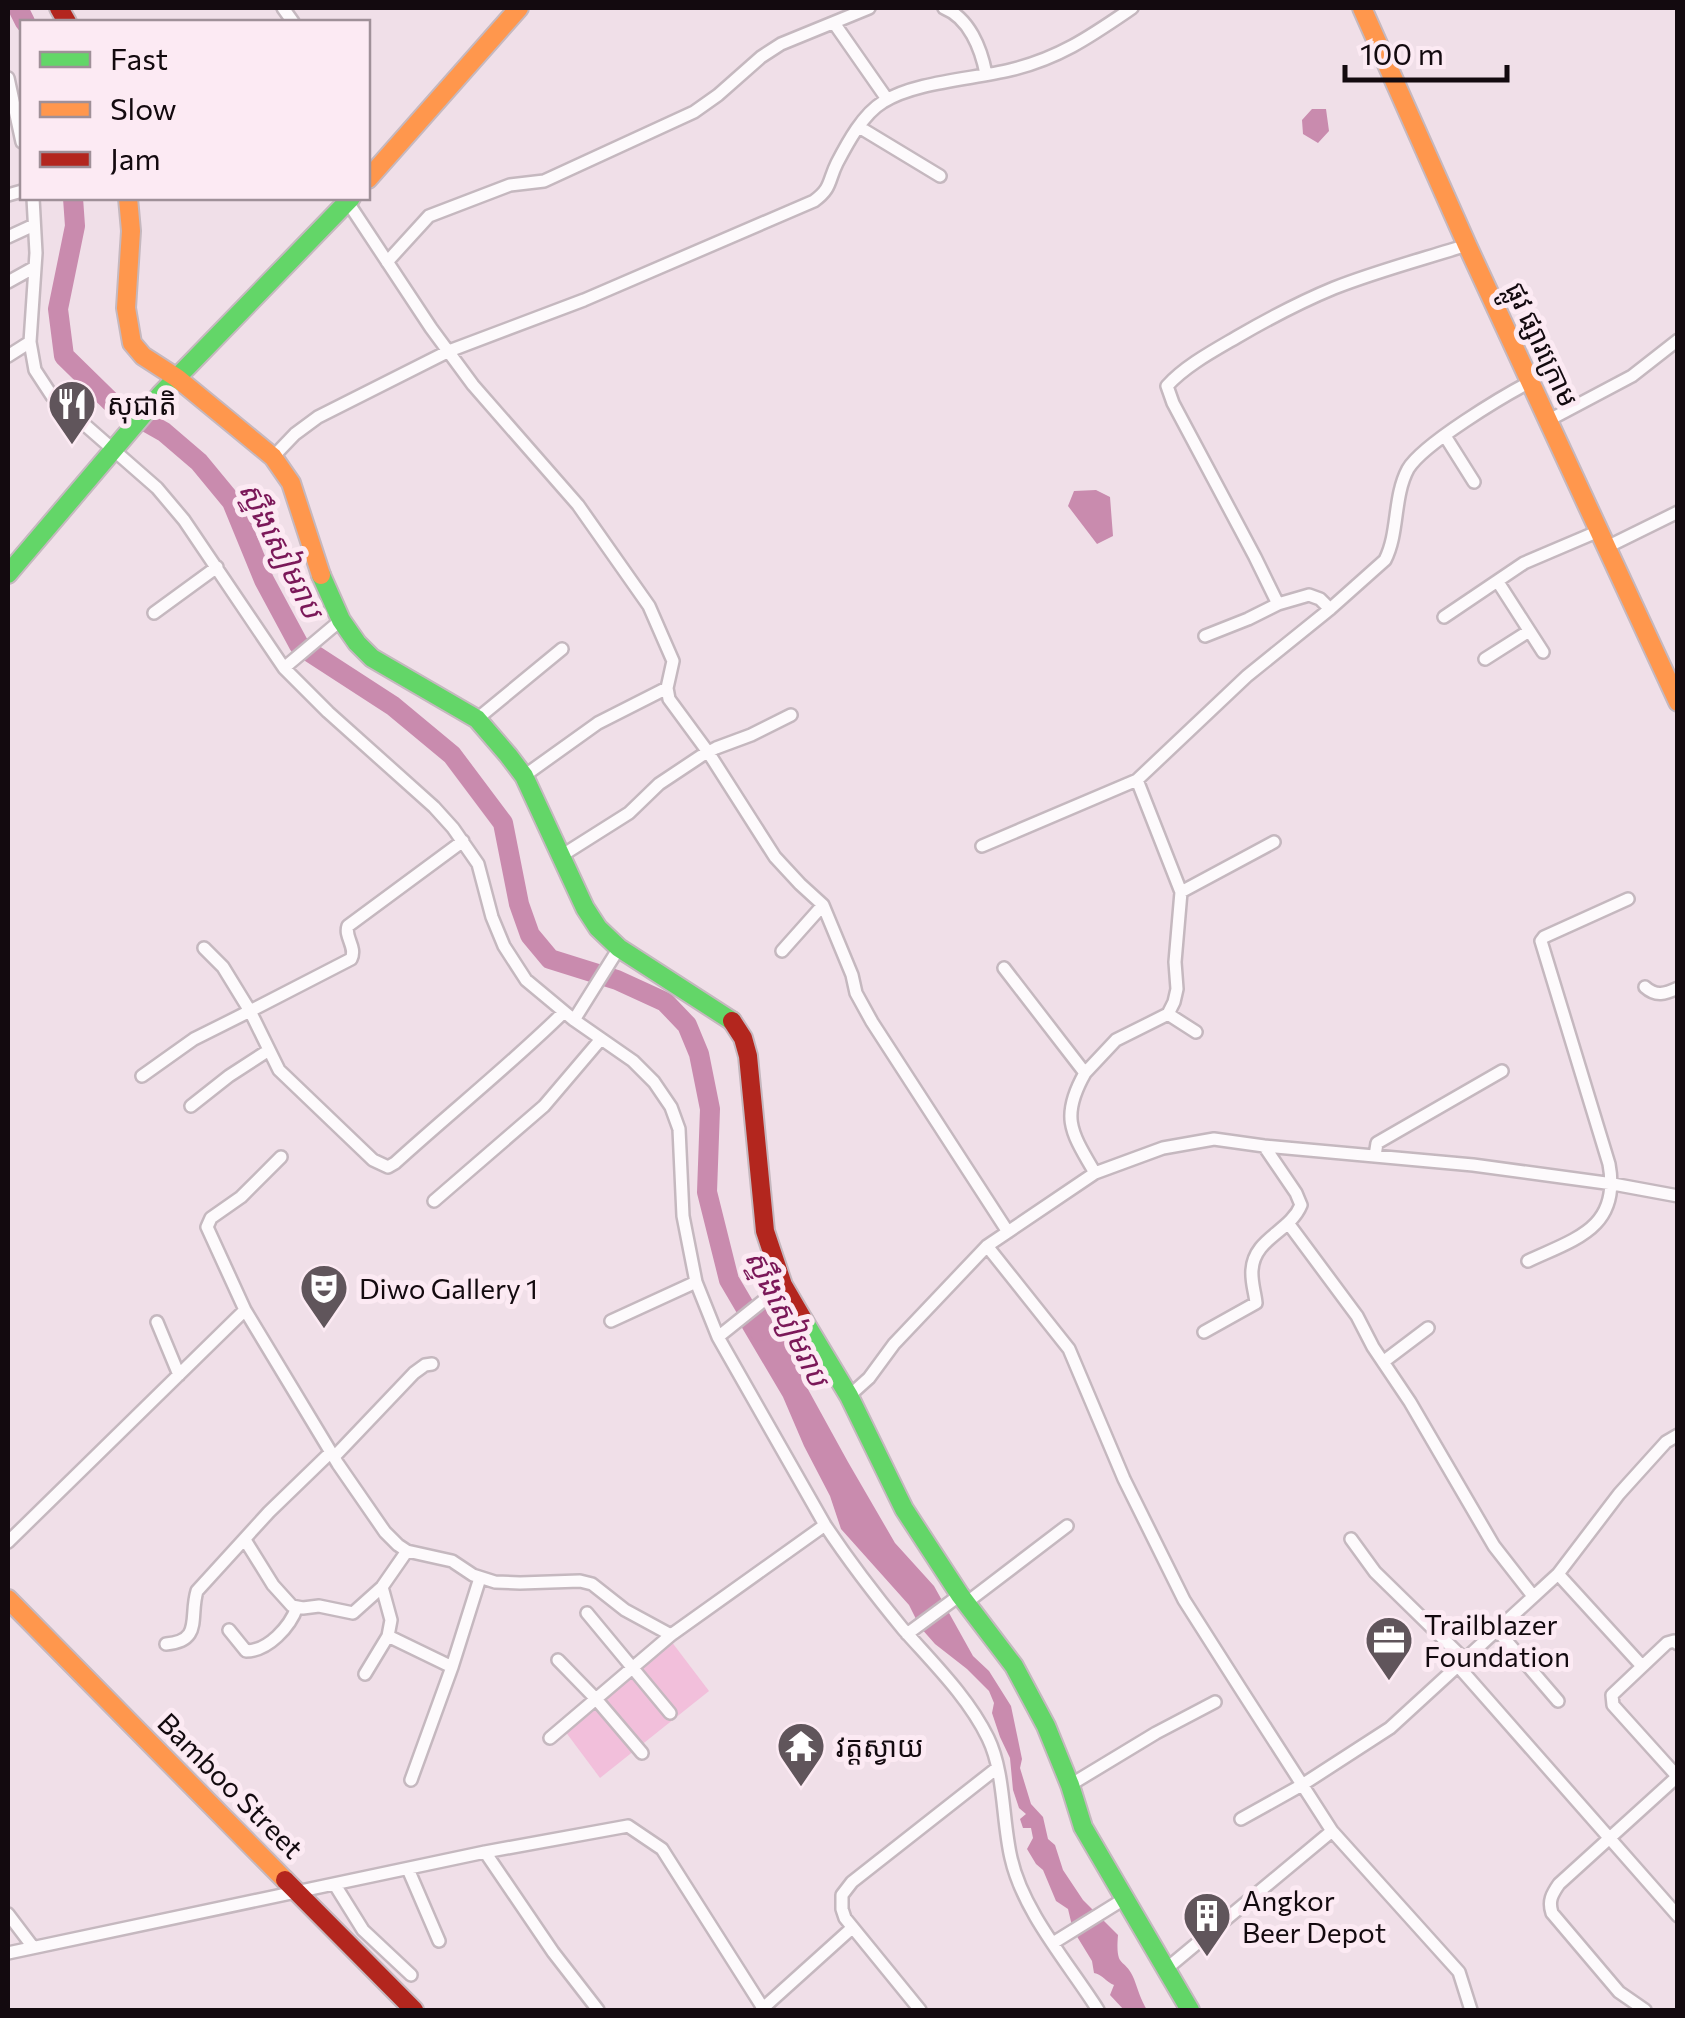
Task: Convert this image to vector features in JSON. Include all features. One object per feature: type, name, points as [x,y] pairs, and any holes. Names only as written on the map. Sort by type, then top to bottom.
[{"type":"main road","points":[[370,177],[519,8]]},
{"type":"main road","name":"ផ្លូវ ផ្សារក្រោម","points":[[1362,8],[1678,702]]},
{"type":"main road","points":[[128,200],[132,231],[126,308],[132,343],[143,356],[273,457],[291,483],[341,620],[372,658],[477,719],[524,776],[590,916],[606,936],[614,955],[719,1011],[743,1038],[754,1100],[764,1230],[778,1289],[850,1396],[904,1510],[959,1600],[1014,1666],[1046,1726],[1116,1903],[1190,2010]]},
{"type":"main road","points":[[8,574],[176,378],[347,200]]},
{"type":"main road","name":"Bamboo Street","points":[[8,1599],[414,2010]]},
{"type":"street","points":[[386,262],[429,216],[510,185],[544,180],[694,112],[781,44],[869,8]]},
{"type":"street","points":[[944,8],[964,20],[986,74]]},
{"type":"street","points":[[273,457],[318,417],[449,351],[601,294],[814,201],[831,184],[835,167],[859,127],[887,99],[1058,56],[1132,8]]},
{"type":"street","points":[[834,23],[887,99]]},
{"type":"street","points":[[8,78],[20,133]]},
{"type":"street","points":[[859,127],[940,176]]},
{"type":"street","points":[[33,200],[35,267],[30,342],[34,370],[52,396],[120,442],[184,520],[237,601],[287,666],[328,712],[454,828],[478,864],[504,946],[526,980],[632,1061],[672,1107],[679,1129],[683,1216],[696,1282],[825,1525],[865,1584],[911,1631],[986,1735],[997,1768],[1011,1861],[1031,1906],[1058,1940],[1098,2010]]},
{"type":"street","points":[[349,200],[386,262],[473,385],[578,505],[649,606],[674,661],[668,688],[670,699],[775,857],[823,905],[856,993],[872,1022],[1008,1232]]},
{"type":"street","points":[[8,237],[34,225]]},
{"type":"street","points":[[1278,604],[1167,386],[1194,364],[1288,308],[1384,270],[1467,245]]},
{"type":"street","points":[[8,282],[35,267]]},
{"type":"street","points":[[1548,420],[1632,376],[1678,340]]},
{"type":"street","points":[[8,356],[30,342]]},
{"type":"street","points":[[982,846],[1137,780],[1247,676],[1384,560],[1408,469],[1424,452],[1530,382]]},
{"type":"street","points":[[1445,436],[1474,482]]},
{"type":"street","points":[[1444,617],[1524,563],[1678,512]]},
{"type":"street","points":[[154,613],[217,568]]},
{"type":"street","points":[[1498,582],[1543,652]]},
{"type":"street","points":[[1204,636],[1278,604],[1309,596],[1320,599],[1330,609]]},
{"type":"street","points":[[287,666],[341,620]]},
{"type":"street","points":[[1485,658],[1529,631]]},
{"type":"street","points":[[477,719],[562,649]]},
{"type":"street","points":[[524,776],[598,723],[668,688]]},
{"type":"street","points":[[561,856],[629,813],[659,784],[708,752],[791,714]]},
{"type":"street","points":[[1095,1173],[1078,1143],[1069,1114],[1074,1093],[1085,1072],[1116,1040],[1168,1014],[1177,989],[1175,962],[1181,892],[1137,780]]},
{"type":"street","points":[[142,1076],[194,1039],[344,964],[353,955],[348,926],[462,841]]},
{"type":"street","points":[[1181,892],[1274,842]]},
{"type":"street","points":[[1528,1261],[1587,1233],[1609,1204],[1613,1184],[1541,941],[1628,899]]},
{"type":"street","points":[[782,951],[823,905]]},
{"type":"street","points":[[204,948],[224,967],[279,1070],[373,1160],[388,1167],[569,1016],[587,998],[614,955]]},
{"type":"street","points":[[1004,968],[1085,1072]]},
{"type":"street","points":[[1645,987],[1660,995],[1678,988]]},
{"type":"street","points":[[1168,1014],[1196,1032]]},
{"type":"street","points":[[434,1202],[544,1106],[601,1039]]},
{"type":"street","points":[[191,1106],[269,1050]]},
{"type":"street","points":[[1375,1156],[1377,1143],[1502,1071]]},
{"type":"street","points":[[850,1396],[987,1246],[1095,1173],[1164,1148],[1214,1139],[1473,1164],[1678,1196]]},
{"type":"street","points":[[1204,1332],[1256,1303],[1252,1264],[1260,1247],[1298,1214],[1301,1205],[1264,1146]]},
{"type":"street","points":[[281,1157],[241,1197],[210,1218],[208,1228],[245,1310],[384,1532],[408,1551],[452,1561],[480,1578],[520,1583],[580,1580],[592,1584],[625,1610],[671,1635]]},
{"type":"street","points":[[1288,1223],[1357,1316],[1494,1546],[1534,1596]]},
{"type":"street","points":[[987,1246],[1068,1348],[1124,1479],[1184,1600],[1332,1830],[1459,1972],[1471,2010]]},
{"type":"street","points":[[611,1321],[696,1282]]},
{"type":"street","points":[[722,1334],[778,1289]]},
{"type":"street","points":[[8,1542],[245,1310]]},
{"type":"street","points":[[156,1322],[179,1375]]},
{"type":"street","points":[[1383,1362],[1428,1328]]},
{"type":"street","points":[[166,1644],[188,1638],[197,1591],[269,1512],[414,1373],[432,1364]]},
{"type":"street","points":[[1241,1819],[1390,1728],[1558,1574],[1619,1494],[1672,1439],[1678,1455]]},
{"type":"street","points":[[550,1738],[671,1635],[825,1525]]},
{"type":"street","points":[[911,1631],[1067,1526]]},
{"type":"street","points":[[1351,1539],[1375,1572],[1461,1663],[1678,1916]]},
{"type":"street","points":[[245,1540],[273,1585],[292,1606],[353,1613],[382,1587],[408,1551]]},
{"type":"street","points":[[1558,1574],[1642,1666]]},
{"type":"street","points":[[411,1780],[480,1578]]},
{"type":"street","points":[[366,1674],[388,1636],[391,1620],[382,1587]]},
{"type":"street","points":[[229,1630],[246,1651],[256,1650],[292,1620],[297,1607]]},
{"type":"street","points":[[587,1614],[670,1713]]},
{"type":"street","points":[[1497,1630],[1558,1701]]},
{"type":"street","points":[[388,1636],[452,1667]]},
{"type":"street","points":[[1645,2010],[1619,1992],[1552,1913],[1549,1904],[1559,1884],[1678,1776],[1613,1705],[1612,1695],[1667,1643],[1678,1644]]},
{"type":"street","points":[[558,1660],[642,1752]]},
{"type":"street","points":[[1070,1784],[1214,1702]]},
{"type":"street","points":[[920,2010],[852,1928],[842,1909],[842,1896],[848,1886],[997,1768]]},
{"type":"street","points":[[8,1953],[486,1852],[628,1826],[662,1848],[762,2009],[852,1928]]},
{"type":"street","points":[[1165,1970],[1332,1830]]},
{"type":"street","points":[[486,1852],[553,1952],[598,2010]]},
{"type":"street","points":[[408,1869],[439,1941]]},
{"type":"street","points":[[335,1885],[363,1930],[411,1975]]},
{"type":"street","points":[[1058,1940],[1116,1903]]},
{"type":"street","points":[[8,1914],[33,1947]]},
{"type":"shaded area","points":[[1312,109],[1326,109],[1329,131],[1318,143],[1303,134],[1302,120]]},
{"type":"shaded area","points":[[1096,490],[1110,497],[1113,536],[1097,544],[1068,506],[1074,491]]},
{"type":"shaded area","name":"ស្ទឹងសៀមរាប","points":[[764,1307],[895,1543],[934,1586],[973,1656],[989,1671],[1011,1706],[1022,1759],[1020,1768],[1031,1804],[1043,1817],[1048,1839],[1055,1845],[1063,1870],[1083,1900],[1118,1935],[1119,1959],[1131,1972],[1147,2010],[1124,2010],[1110,1995],[1114,1985],[1094,1973],[1092,1961],[1073,1930],[1068,1909],[1056,1901],[1043,1870],[1027,1849],[1033,1838],[1031,1828],[1023,1828],[1020,1819],[1026,1814],[1019,1808],[1013,1790],[1010,1758],[992,1713],[994,1703],[989,1691],[935,1644],[920,1627],[909,1605],[841,1529],[830,1496],[783,1397],[741,1326]]},
{"type":"shaded area","points":[[668,1637],[709,1691],[600,1778],[559,1723]]},
{"type":"waterway","name":"ស្ទឹងសៀមរាប","points":[[18,8],[24,20]]},
{"type":"waterway","name":"ស្ទឹងសៀមរាប","points":[[73,200],[75,226],[58,309],[64,356],[111,402],[164,432],[199,462],[232,502],[264,580],[299,645],[393,706],[452,755],[503,823],[519,904],[530,935],[550,959],[617,980],[665,1002],[687,1025],[699,1054],[710,1109],[707,1192],[729,1280],[759,1331]]},
{"type":"traffic: fast","points":[[8,574],[160,395],[349,200]]},
{"type":"traffic: fast","points":[[321,575],[341,620],[372,658],[477,719],[508,755],[524,776],[598,928],[619,948],[732,1021]]},
{"type":"traffic: fast","points":[[804,1321],[849,1396],[904,1509],[960,1595],[1014,1666],[1046,1726],[1083,1827],[1190,2010]]},
{"type":"traffic: slow","points":[[370,177],[519,8]]},
{"type":"traffic: slow","points":[[1362,8],[1678,702]]},
{"type":"traffic: slow","points":[[128,200],[131,231],[126,308],[132,343],[143,356],[177,378],[273,457],[291,483],[321,575]]},
{"type":"traffic: slow","points":[[8,1599],[285,1880]]},
{"type":"traffic: jam","points":[[59,8],[66,20]]},
{"type":"traffic: jam","points":[[732,1021],[748,1056],[765,1231],[783,1285],[804,1321]]},
{"type":"traffic: jam","points":[[285,1880],[414,2010]]},
{"type":"place","name":"សុជាតិ","points":[[72,446]]},
{"type":"place","name":"Diwo Gallery 1","points":[[324,1330]]},
{"type":"place","name":"Trailblazer Foundation","points":[[1389,1682]]},
{"type":"place","name":"វត្តស្វាយ","points":[[801,1788]]},
{"type":"place","name":"Angkor Beer Depot","points":[[1207,1958]]}]
